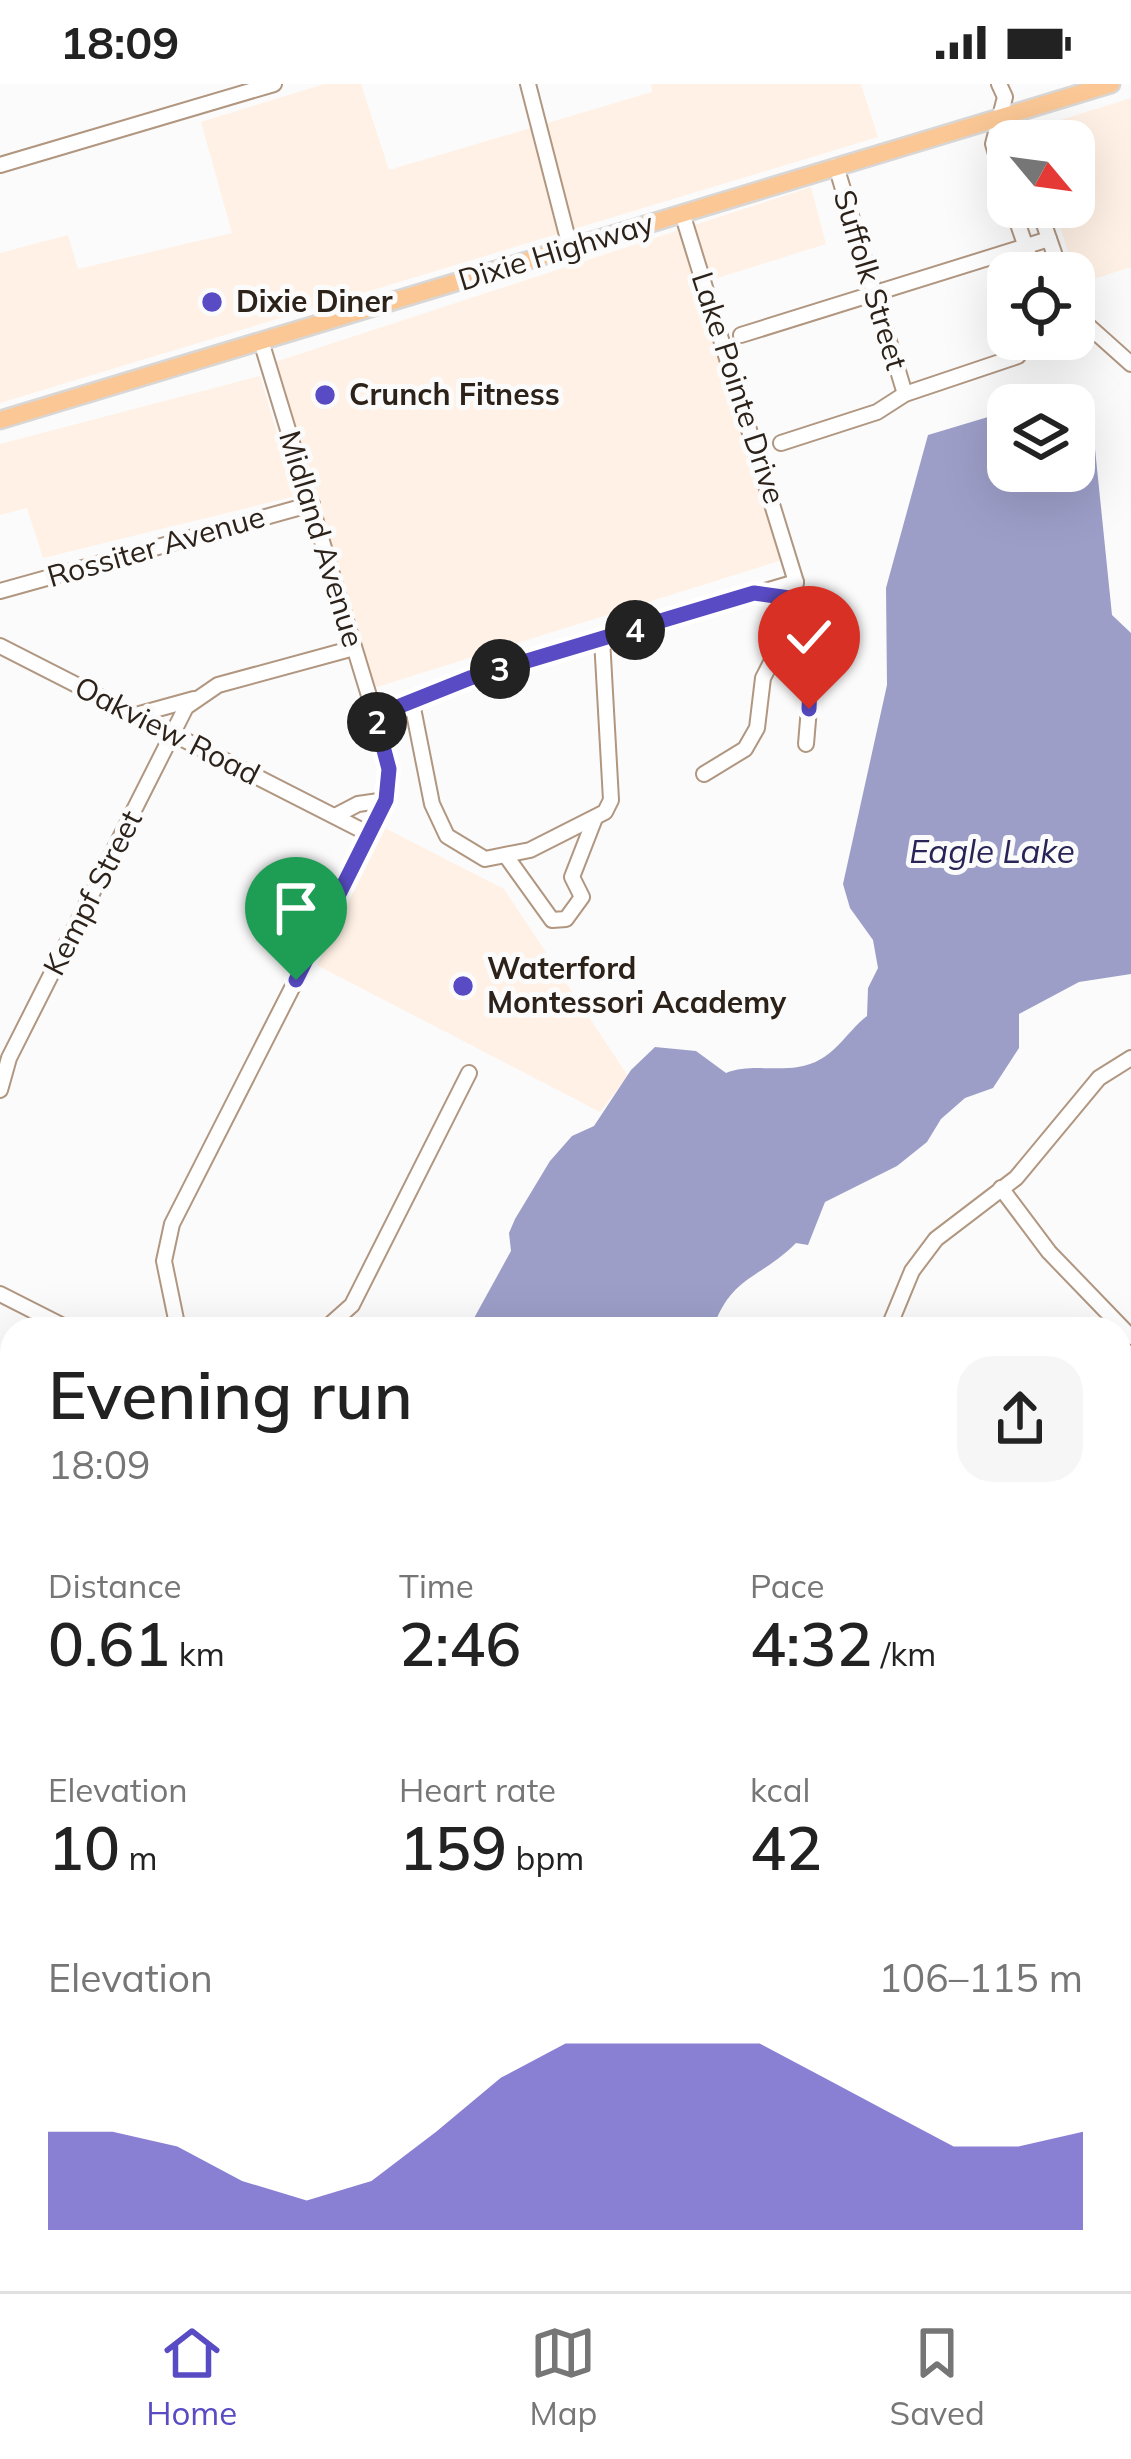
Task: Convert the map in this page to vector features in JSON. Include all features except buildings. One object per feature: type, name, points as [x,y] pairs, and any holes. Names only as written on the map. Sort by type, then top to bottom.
[{"type":"main road","name":"Dixie Highway","points":[[0,420],[1112,84]]},
{"type":"main road","points":[[0,409],[48,396],[69,399]]},
{"type":"street","points":[[0,165],[274,84]]},
{"type":"street","points":[[528,84],[570,247]]},
{"type":"street","points":[[999,84],[1005,97],[1002,120]]},
{"type":"street","points":[[1003,116],[1005,120]]},
{"type":"street","name":"Suffolk Street","points":[[836,166],[905,394]]},
{"type":"street","name":"Lake Pointe Drive","points":[[682,213],[794,562],[797,599]]},
{"type":"street","points":[[1019,228],[1027,252]]},
{"type":"street","points":[[1045,228],[1054,252]]},
{"type":"street","points":[[741,334],[1049,239]]},
{"type":"street","points":[[1095,332],[1131,364]]},
{"type":"street","name":"Midland Avenue","points":[[176,1317],[164,1261],[172,1224],[370,835],[386,800],[389,769],[261,341]]},
{"type":"street","points":[[781,443],[877,412],[905,394],[1006,360]]},
{"type":"street","name":"Rossiter Avenue","points":[[0,592],[312,504]]},
{"type":"street","points":[[375,716],[470,678],[796,582]]},
{"type":"street","points":[[704,774],[734,758],[751,740],[764,678],[797,599],[754,593]]},
{"type":"street","points":[[790,621],[812,638],[814,648],[806,744]]},
{"type":"street","points":[[412,703],[432,804],[447,836],[485,859],[506,856],[605,812],[612,782],[602,639]]},
{"type":"street","name":"Oakview Road","points":[[0,646],[370,835]]},
{"type":"street","points":[[136,715],[194,699],[218,686],[354,648]]},
{"type":"street","name":"Kempf Street","points":[[0,1090],[4,1057],[194,699]]},
{"type":"street","points":[[335,816],[358,804],[386,800]]},
{"type":"street","points":[[506,856],[552,920],[566,919],[582,897],[572,877],[595,818]]},
{"type":"street","points":[[893,1317],[919,1260],[949,1226],[1001,1188],[1037,1154],[1099,1078],[1131,1058]]},
{"type":"street","points":[[338,1317],[352,1305],[469,1073]]},
{"type":"street","points":[[1001,1188],[1049,1252],[1112,1317]]},
{"type":"street","points":[[0,1294],[45,1317]]},
{"type":"shaded area","points":[[324,84],[361,84],[389,170],[652,92],[651,84],[861,84],[878,137],[0,403],[0,253],[68,235],[78,269],[232,233],[201,122]]},
{"type":"shaded area","points":[[1131,98],[1131,267],[1095,279],[1095,252],[1068,252],[1061,228],[1095,228],[1095,120],[1061,120]]},
{"type":"shaded area","points":[[811,187],[826,244],[698,284],[782,560],[374,688],[272,363]]},
{"type":"shaded area","points":[[260,376],[296,496],[43,558],[27,508],[0,515],[0,444]]},
{"type":"shaded area","name":"Waterford Montessori Academy","points":[[379,825],[504,889],[628,1076],[600,1112],[309,961]]},
{"type":"water","name":"Eagle Lake","points":[[987,417],[987,492],[1095,492],[1095,449],[1112,615],[1131,633],[1131,974],[1079,982],[1019,1014],[1019,1048],[993,1088],[965,1098],[941,1119],[927,1142],[897,1166],[825,1202],[808,1245],[796,1243],[739,1286],[718,1317],[475,1317],[511,1251],[509,1233],[515,1219],[550,1161],[572,1136],[594,1126],[631,1070],[655,1047],[696,1051],[726,1073],[798,1067],[829,1053],[867,1016],[868,988],[878,968],[873,940],[850,908],[843,884],[887,685],[886,588],[928,435]]},
{"type":"place","name":"Dixie Diner","points":[[212,302]]},
{"type":"place","name":"Crunch Fitness","points":[[325,395]]},
{"type":"place","name":"Waterford Montessori Academy","points":[[463,986]]},
{"type":"route","points":[[296,980],[386,800],[389,769],[375,716],[470,678],[754,593],[797,599],[790,621],[812,638],[814,648],[809,709]]}]
